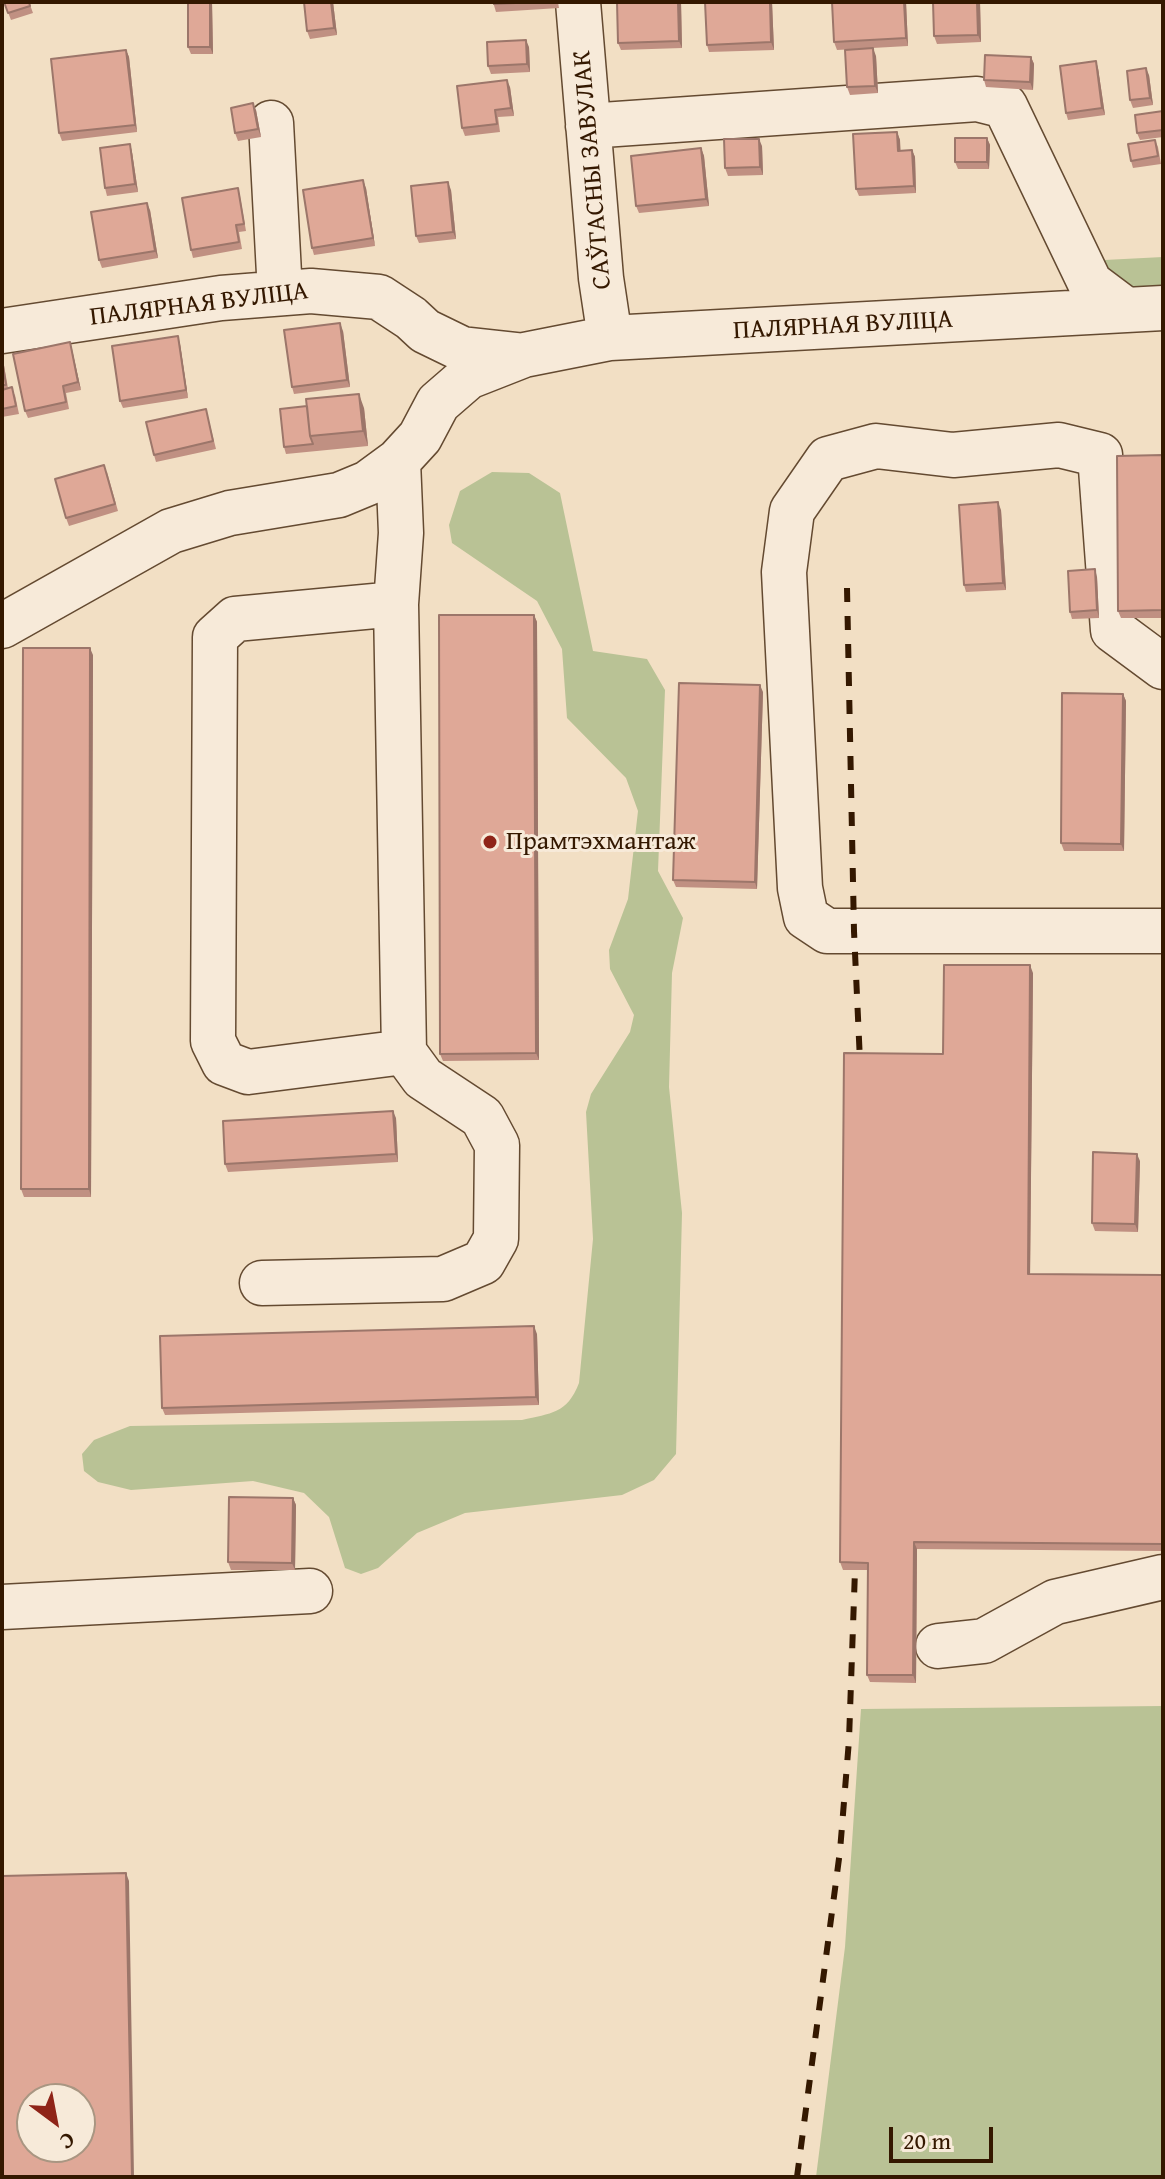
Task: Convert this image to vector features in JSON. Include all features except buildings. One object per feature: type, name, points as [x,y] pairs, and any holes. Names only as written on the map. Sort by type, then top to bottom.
[{"type":"street","name":"САЎГАСНЫ ЗАВУЛАК","points":[[578,2],[601,278],[610,338]]},
{"type":"street","points":[[588,126],[977,99],[1005,106],[1090,283],[1144,309]]},
{"type":"street","points":[[271,123],[280,293]]},
{"type":"street","name":"ПАЛЯРНАЯ ВУЛІЦА","points":[[2,331],[221,298],[311,291],[379,297],[425,331],[462,349],[524,355]]},
{"type":"street","name":"ПАЛЯРНАЯ ВУЛІЦА","points":[[2,626],[171,531],[230,513],[339,495],[368,483],[398,461],[420,437],[438,403],[468,377],[524,355],[610,338],[1144,309]]},
{"type":"street","points":[[1163,667],[1113,630],[1100,455],[1059,445],[953,455],[876,446],[828,459],[792,511],[784,572],[800,888],[806,917],[827,931],[1163,931]]},
{"type":"street","points":[[262,1283],[443,1279],[483,1262],[496,1239],[497,1145],[482,1117],[423,1078],[404,1052],[396,604],[401,533],[398,461]]},
{"type":"street","points":[[396,604],[235,619],[215,637],[213,1041],[224,1063],[248,1072],[404,1052]]},
{"type":"street","points":[[938,1646],[984,1641],[1055,1602],[1163,1577]]},
{"type":"street","points":[[2,1607],[310,1591]]},
{"type":"green space","points":[[1163,257],[1163,289],[1122,291],[1085,261]]},
{"type":"green space","points":[[492,472],[529,473],[560,493],[593,651],[647,659],[665,690],[658,871],[683,918],[672,973],[669,1087],[682,1213],[676,1454],[654,1480],[622,1495],[465,1513],[417,1533],[378,1568],[361,1574],[345,1568],[329,1517],[304,1493],[253,1481],[131,1490],[98,1482],[84,1471],[82,1454],[94,1440],[130,1426],[522,1420],[557,1410],[569,1401],[579,1383],[593,1239],[586,1112],[591,1094],[630,1032],[634,1015],[610,969],[609,950],[628,899],[638,811],[626,778],[567,718],[562,649],[537,601],[452,543],[449,525],[460,491]]},
{"type":"green space","points":[[1163,1706],[1163,2177],[816,2177],[845,1947],[861,1709]]},
{"type":"railway","points":[[847,588],[854,931],[860,1061]]},
{"type":"railway","points":[[797,2177],[840,1851],[849,1740],[855,1570]]},
{"type":"place","name":"Прамтэхмантаж","points":[[490,842]]}]
